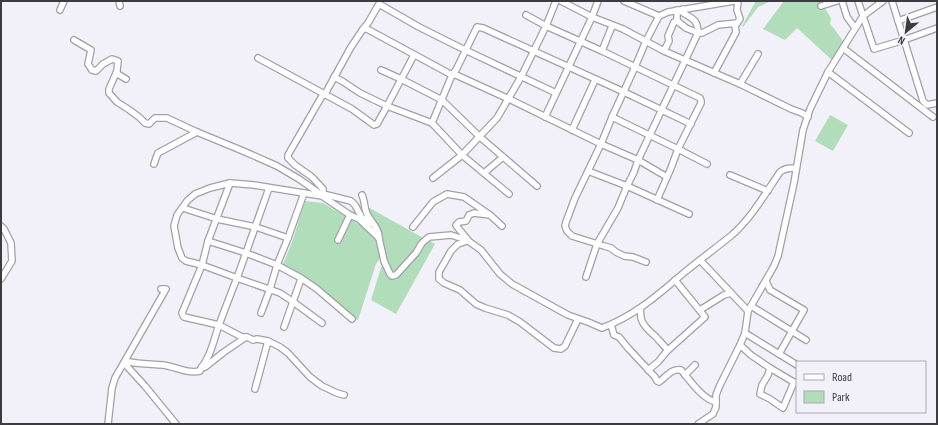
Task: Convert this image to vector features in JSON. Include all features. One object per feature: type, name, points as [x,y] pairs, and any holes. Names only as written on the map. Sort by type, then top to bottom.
[{"type":"street","points":[[60,10],[64,1]]},
{"type":"street","points":[[433,178],[462,155],[497,118],[521,77],[546,26],[556,1]]},
{"type":"street","points":[[561,1],[664,51],[740,84],[808,117]]},
{"type":"street","points":[[545,117],[598,1]]},
{"type":"street","points":[[624,1],[659,16]]},
{"type":"street","points":[[646,262],[633,257],[624,256],[611,248],[572,236],[567,231],[565,226],[566,222],[575,198],[659,16],[668,12],[734,1]]},
{"type":"street","points":[[714,73],[735,34],[735,27],[740,19],[737,10],[738,1]]},
{"type":"street","points":[[821,6],[837,1]]},
{"type":"street","points":[[842,1],[847,17],[855,28]]},
{"type":"street","points":[[858,1],[874,49],[937,28]]},
{"type":"street","points":[[698,424],[713,414],[716,407],[716,395],[744,334],[749,308],[766,281],[778,256],[794,183],[803,130],[815,97],[828,72],[863,16],[883,1]]},
{"type":"street","points":[[892,1],[923,101],[927,105],[937,103]]},
{"type":"street","points":[[322,195],[323,189],[312,177],[288,158],[304,126],[351,47],[368,23],[376,2],[465,50],[556,93]]},
{"type":"street","points":[[898,21],[937,7]]},
{"type":"street","points":[[664,51],[668,36],[674,22],[677,21],[680,10]]},
{"type":"street","points":[[586,277],[597,244],[614,217],[638,160],[698,33],[698,26],[693,18],[680,10]]},
{"type":"street","points":[[526,14],[546,26],[602,50],[700,98],[701,103],[678,149],[657,200]]},
{"type":"street","points":[[677,21],[686,28],[698,33],[702,33],[718,25],[737,23]]},
{"type":"street","points":[[602,50],[612,26]]},
{"type":"street","points":[[432,123],[452,75],[456,70],[477,27],[484,28],[691,124]]},
{"type":"street","points":[[363,29],[367,29],[452,75],[456,75],[509,99],[601,144],[638,160],[667,177]]},
{"type":"street","points":[[74,40],[91,50],[88,64],[92,70],[96,71],[103,64],[112,59],[118,61],[116,73],[109,89],[109,93],[117,102],[145,123],[149,124],[155,118],[167,118],[277,166],[300,179],[350,215],[359,219],[379,238]]},
{"type":"street","points":[[843,48],[933,117]]},
{"type":"street","points":[[258,58],[352,109],[374,125],[378,124],[414,54]]},
{"type":"street","points":[[740,84],[758,54]]},
{"type":"street","points":[[381,70],[442,100],[480,137],[537,186]]},
{"type":"street","points":[[828,72],[909,133]]},
{"type":"street","points":[[116,73],[126,79]]},
{"type":"street","points":[[334,77],[360,93],[387,106],[432,123],[462,155],[509,194]]},
{"type":"street","points":[[572,130],[595,80]]},
{"type":"street","points":[[612,117],[707,164]]},
{"type":"street","points":[[154,164],[158,153],[197,132]]},
{"type":"street","points":[[484,173],[503,157]]},
{"type":"street","points":[[362,195],[367,214],[378,230],[384,261],[392,276],[396,275],[416,253],[422,242],[429,237],[451,235],[468,241],[481,250],[500,274],[512,284],[568,315],[602,328],[611,325],[640,309],[739,229],[757,207],[780,172],[788,168],[796,168]]},
{"type":"street","points":[[588,171],[627,186],[689,214]]},
{"type":"street","points":[[730,175],[768,191]]},
{"type":"street","points":[[322,323],[280,293],[202,265],[186,261],[182,258],[178,248],[174,226],[177,215],[187,201],[195,194],[210,188],[230,183],[322,195],[351,201],[362,218],[373,224]]},
{"type":"street","points":[[230,183],[208,241],[202,265],[182,313],[184,317],[219,325],[242,337],[247,337],[253,340],[257,339],[268,341],[280,346],[316,382],[344,395]]},
{"type":"street","points":[[201,368],[209,354],[238,278],[269,188]]},
{"type":"street","points":[[260,313],[304,193]]},
{"type":"street","points":[[413,226],[434,202],[447,194],[464,196],[490,214],[502,226]]},
{"type":"street","points":[[183,208],[256,227],[288,238]]},
{"type":"street","points":[[468,241],[456,225],[459,222],[466,221],[469,215],[474,213],[490,214]]},
{"type":"street","points":[[338,240],[350,215]]},
{"type":"street","points":[[1,226],[11,243],[12,255],[12,261],[1,279]]},
{"type":"street","points":[[208,241],[277,265],[301,278],[317,289],[352,319]]},
{"type":"street","points":[[468,241],[458,244],[451,251],[439,272],[439,278],[444,283],[460,290],[476,304],[520,322],[554,348],[561,349],[565,346],[578,319]]},
{"type":"street","points":[[700,260],[731,293],[749,308],[806,340]]},
{"type":"street","points":[[284,327],[301,278]]},
{"type":"street","points":[[648,370],[705,317],[675,280]]},
{"type":"street","points":[[766,281],[770,290],[804,310],[778,354]]},
{"type":"street","points":[[108,424],[112,388],[115,378],[166,289],[161,289]]},
{"type":"street","points":[[700,310],[724,295],[731,293]]},
{"type":"street","points":[[640,309],[641,320],[644,325],[668,350]]},
{"type":"street","points":[[611,325],[614,335],[619,337],[657,381],[659,382],[676,369],[681,370],[704,396],[716,402]]},
{"type":"street","points":[[744,334],[796,364]]},
{"type":"street","points":[[124,363],[129,362],[162,365],[189,372],[200,370],[201,368],[205,368],[224,352],[247,337]]},
{"type":"street","points":[[255,389],[268,341]]},
{"type":"street","points":[[740,345],[770,368],[795,383],[783,408],[760,394],[762,385],[770,368]]},
{"type":"street","points":[[124,363],[176,424]]},
{"type":"street","points":[[685,375],[695,365]]},
{"type":"green space","points":[[756,1],[771,1],[758,7],[743,27],[742,26]]},
{"type":"green space","points":[[784,1],[823,2],[820,6],[824,7],[831,18],[830,24],[845,44],[834,62],[797,28],[785,40],[763,29]]},
{"type":"green space","points":[[830,115],[848,125],[833,151],[815,141]]},
{"type":"green space","points":[[305,201],[323,203],[360,225],[379,242],[382,255],[376,264],[358,320],[353,318],[282,267],[292,242]]},
{"type":"green space","points":[[366,206],[427,240],[392,276],[386,262],[382,234],[370,216]]},
{"type":"green space","points":[[430,241],[435,244],[396,314],[371,300],[383,261],[389,277],[395,280],[424,245]]}]
